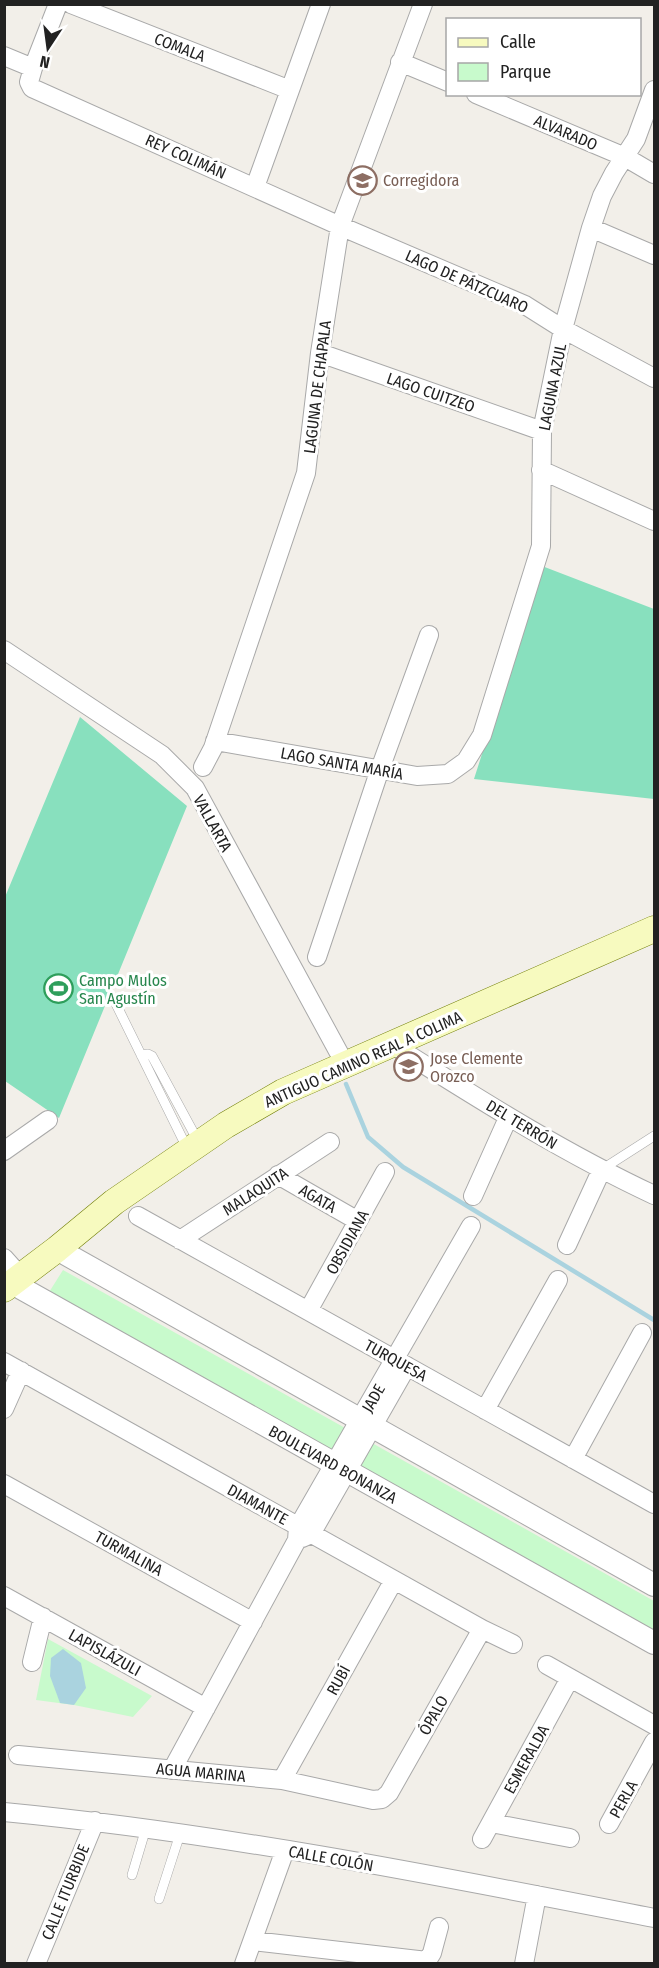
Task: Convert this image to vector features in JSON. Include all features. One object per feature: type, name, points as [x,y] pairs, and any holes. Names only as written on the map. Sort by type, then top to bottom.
[{"type":"main road","name":"ANTIGUO CAMINO REAL A COLIMA","points":[[8,1281],[57,1249],[114,1202],[226,1125],[283,1092],[654,929]]},
{"type":"street","points":[[4,56],[33,68],[58,4]]},
{"type":"street","name":"COMALA","points":[[71,4],[290,90]]},
{"type":"street","points":[[255,187],[321,4]]},
{"type":"street","name":"LAGUNA DE CHAPALA","points":[[203,767],[208,762],[306,473],[320,353],[340,226],[423,4]]},
{"type":"street","points":[[400,62],[446,82]]},
{"type":"street","name":"REY COLIMÁN","points":[[33,68],[29,82],[32,88],[340,226]]},
{"type":"street","name":"LAGUNA AZUL","points":[[466,761],[482,735],[541,546],[542,431],[563,329],[591,228],[602,196],[636,139],[654,90]]},
{"type":"street","name":"ALVARADO","points":[[481,96],[625,157],[654,174]]},
{"type":"street","name":"LAGO DE PÁTZCUARO","points":[[340,226],[525,305],[563,329],[654,378]]},
{"type":"street","points":[[591,228],[654,255]]},
{"type":"street","name":"LAGO CUITZEO","points":[[320,353],[542,431]]},
{"type":"street","points":[[541,470],[654,521]]},
{"type":"street","points":[[317,957],[380,769],[429,635]]},
{"type":"street","name":"VALLARTA","points":[[4,650],[162,754],[195,788],[345,1064]]},
{"type":"street","name":"LAGO SANTA MARÍA","points":[[215,741],[417,776],[448,774],[466,761]]},
{"type":"street","name":"DEL TERRÓN","points":[[393,1045],[508,1118],[601,1171],[654,1195]]},
{"type":"street","points":[[473,1196],[508,1118]]},
{"type":"street","points":[[5,1149],[48,1120]]},
{"type":"street","name":"MALAQUITA","points":[[180,1240],[330,1142]]},
{"type":"street","points":[[567,1245],[601,1171]]},
{"type":"street","name":"OBSIDIANA","points":[[308,1311],[385,1172]]},
{"type":"street","name":"AGATA","points":[[278,1175],[358,1221]]},
{"type":"street","name":"TURQUESA","points":[[138,1216],[654,1504]]},
{"type":"street","name":"JADE","points":[[172,1770],[302,1534],[401,1363],[471,1226]]},
{"type":"street","points":[[57,1249],[654,1585]]},
{"type":"street","points":[[485,1410],[558,1280]]},
{"type":"street","name":"BOULEVARD BONANZA","points":[[8,1281],[654,1643]]},
{"type":"street","points":[[573,1459],[642,1333]]},
{"type":"street","name":"DIAMANTE","points":[[4,1362],[302,1534],[513,1644]]},
{"type":"street","points":[[4,1409],[21,1371]]},
{"type":"street","name":"TURMALINA","points":[[4,1484],[253,1622]]},
{"type":"street","name":"RUBÍ","points":[[282,1780],[394,1580]]},
{"type":"street","name":"LAPISLÁZULI","points":[[4,1596],[206,1708]]},
{"type":"street","points":[[32,1662],[43,1617]]},
{"type":"street","name":"ÓPALO","points":[[382,1799],[389,1793],[482,1629]]},
{"type":"street","points":[[547,1665],[654,1725]]},
{"type":"street","name":"ESMERALDA","points":[[482,1839],[570,1678]]},
{"type":"street","name":"PERLA","points":[[609,1824],[654,1742]]},
{"type":"street","name":"AGUA MARINA","points":[[18,1755],[282,1780],[373,1800],[382,1799]]},
{"type":"street","name":"CALLE COLÓN","points":[[4,1812],[146,1828],[285,1850],[654,1918]]},
{"type":"street","name":"CALLE ITURBIDE","points":[[36,1964],[94,1821]]},
{"type":"street","points":[[491,1823],[570,1838]]},
{"type":"street","points":[[244,1964],[285,1850]]},
{"type":"street","points":[[524,1964],[537,1895]]},
{"type":"street","points":[[253,1941],[307,1956],[427,1961],[432,1953],[439,1927]]},
{"type":"lane","points":[[115,1002],[158,1091],[194,1147]]},
{"type":"lane","points":[[141,1055],[152,1056],[169,1086],[194,1147]]},
{"type":"lane","points":[[158,1091],[169,1086]]},
{"type":"lane","points":[[601,1171],[654,1136]]},
{"type":"lane","points":[[132,1875],[146,1828]]},
{"type":"lane","points":[[159,1899],[180,1834]]},
{"type":"green space","points":[[542,566],[654,609],[654,799],[474,779]]},
{"type":"green space","name":"Campo Mulos San Agustín","points":[[80,717],[187,806],[59,1118],[5,1081],[5,897]]},
{"type":"green space","points":[[63,1270],[654,1601],[654,1639],[46,1297]]},
{"type":"green space","points":[[48,1639],[152,1696],[133,1717],[36,1700]]},
{"type":"water","points":[[63,1649],[81,1663],[86,1688],[74,1705],[60,1703],[50,1676],[51,1658]]},
{"type":"waterway","points":[[346,1084],[368,1137],[403,1167],[654,1320]]},
{"type":"place","name":"Corregidora","points":[[362,180]]},
{"type":"place","name":"Campo Mulos San Agustín","points":[[58,989]]},
{"type":"place","name":"Jose Clemente Orozco","points":[[409,1067]]}]
